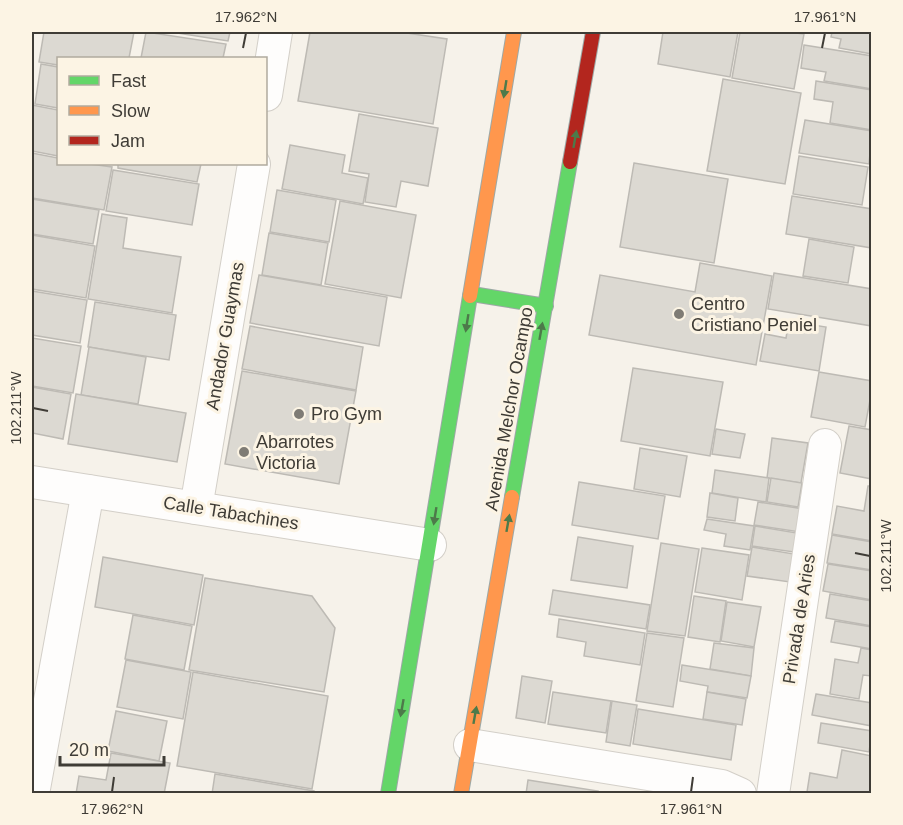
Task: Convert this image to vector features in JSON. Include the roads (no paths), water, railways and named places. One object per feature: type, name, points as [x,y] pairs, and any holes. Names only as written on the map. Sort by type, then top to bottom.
[{"type":"main road","points":[[388,794],[514,32]]},
{"type":"main road","name":"Avenida Melchor Ocampo","points":[[461,794],[593,32]]},
{"type":"main road","points":[[472,294],[546,306]]},
{"type":"street","points":[[267,89],[276,32]]},
{"type":"street","name":"Andador Guaymas","points":[[196,508],[254,165]]},
{"type":"street","name":"Privada de Aries","points":[[773,794],[825,445]]},
{"type":"street","name":"Calle Tabachines","points":[[32,482],[430,545]]},
{"type":"street","points":[[33,794],[88,491]]},
{"type":"street","points":[[470,745],[723,786],[740,794]]},
{"type":"place","name":"Centro Cristiano Peniel","points":[[679,314]]},
{"type":"place","name":"Pro Gym","points":[[299,414]]},
{"type":"place","name":"Abarrotes Victoria","points":[[244,452]]}]
